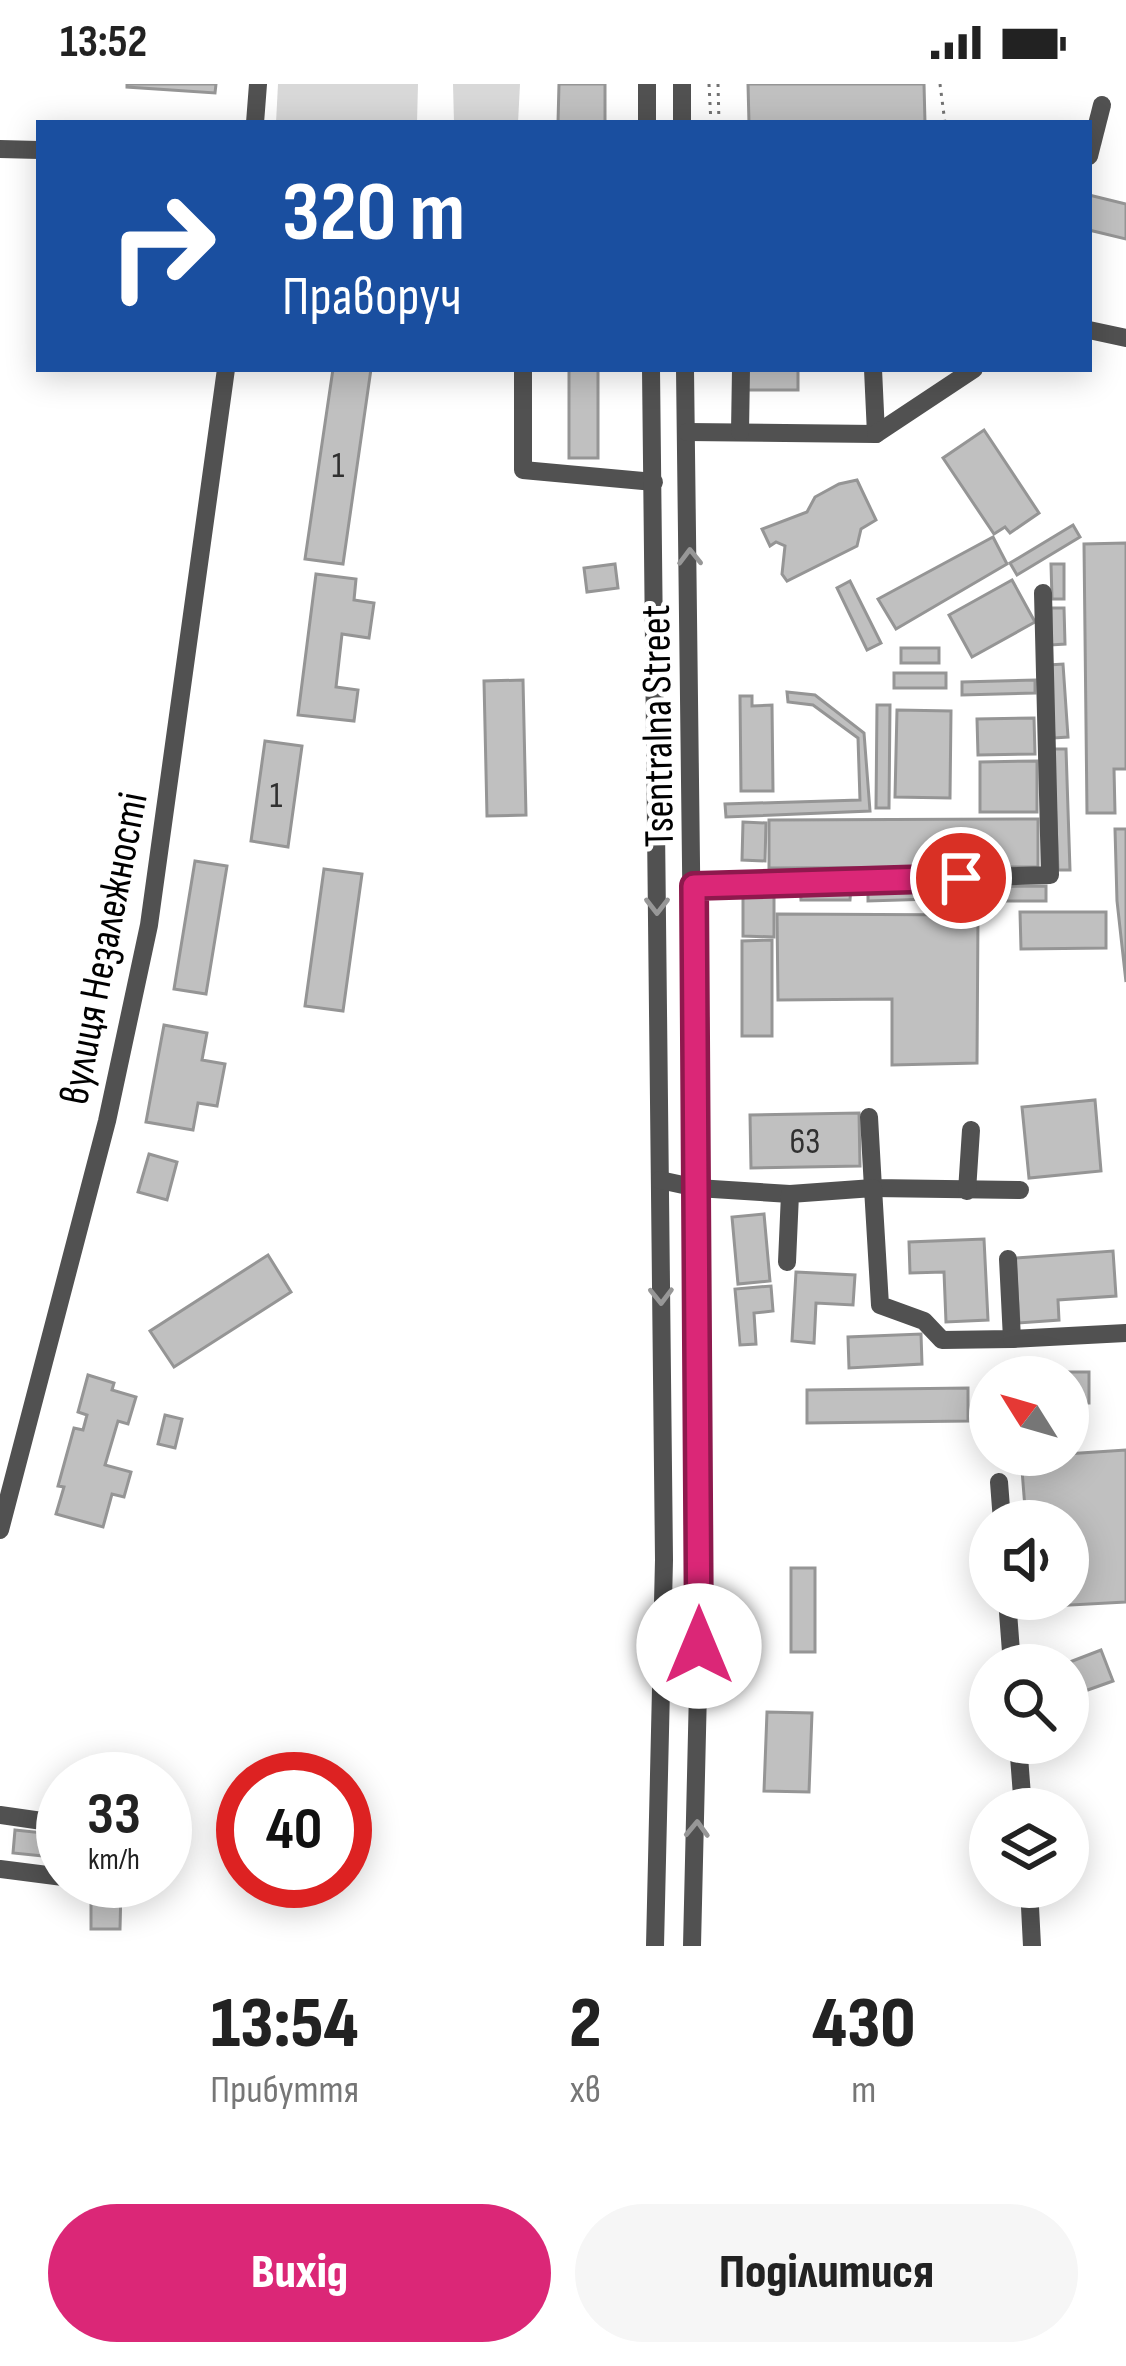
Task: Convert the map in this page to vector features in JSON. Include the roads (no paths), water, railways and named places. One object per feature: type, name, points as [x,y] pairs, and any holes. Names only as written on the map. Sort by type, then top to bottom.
[{"type":"street","points":[[254,120],[258,84]]},
{"type":"street","points":[[647,84],[647,120]]},
{"type":"street","points":[[682,84],[682,120]]},
{"type":"street","points":[[1092,143],[1102,105]]},
{"type":"street","points":[[0,149],[36,150]]},
{"type":"street","points":[[1092,331],[1126,338]]},
{"type":"street","name":"вулиця Незалежності","points":[[0,1530],[106,1121],[149,925],[226,372]]},
{"type":"street","points":[[523,372],[523,470],[654,482]]},
{"type":"street","name":"Tsentralna Street","points":[[651,372],[664,1560],[655,1946]]},
{"type":"street","name":"Tsentralna Street","points":[[686,372],[700,1606],[692,1946]]},
{"type":"street","points":[[740,432],[741,372]]},
{"type":"street","points":[[873,372],[876,434]]},
{"type":"street","points":[[687,432],[876,434],[969,372]]},
{"type":"street","points":[[694,886],[1050,875],[1043,592]]},
{"type":"street","points":[[869,1118],[880,1305],[924,1321],[942,1340],[1126,1333]]},
{"type":"street","points":[[967,1191],[971,1130]]},
{"type":"street","points":[[660,1180],[697,1188],[790,1194],[873,1188],[1020,1190]]},
{"type":"street","points":[[788,1262],[790,1194]]},
{"type":"street","points":[[1007,1259],[1012,1339]]},
{"type":"street","points":[[999,1482],[1000,1500]]},
{"type":"street","points":[[0,1815],[36,1820]]},
{"type":"street","points":[[0,1869],[36,1874]]},
{"type":"street","points":[[1030,1908],[1032,1946]]}]
